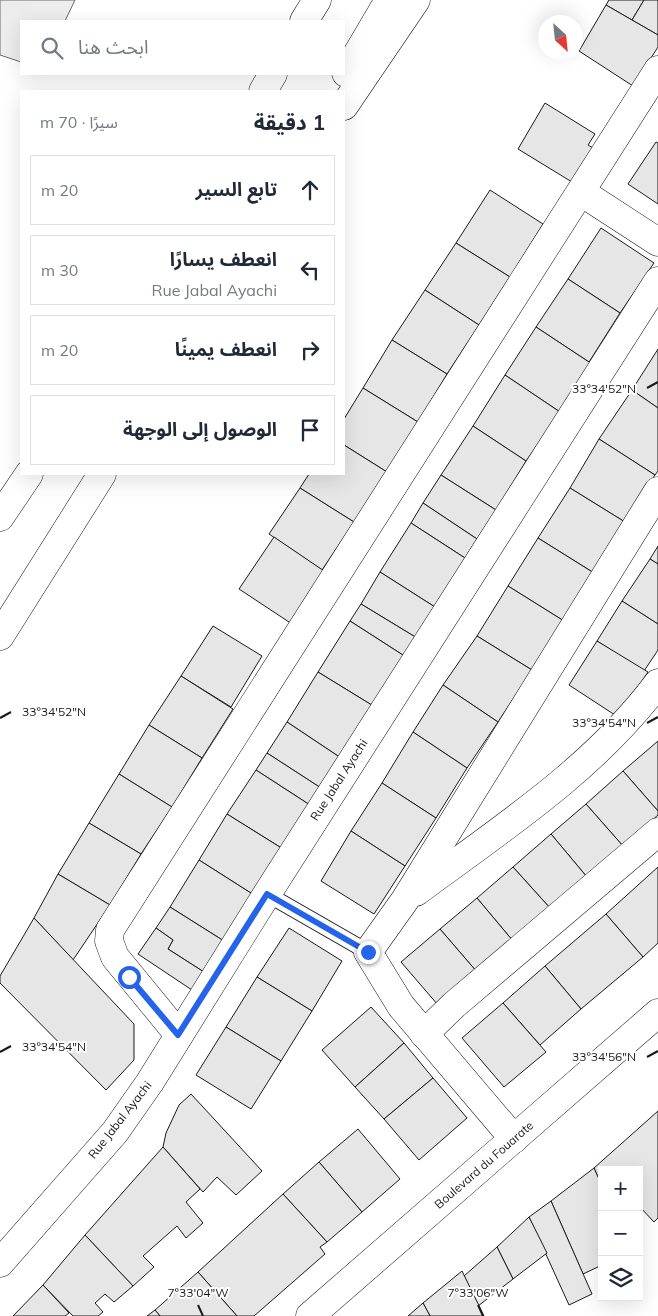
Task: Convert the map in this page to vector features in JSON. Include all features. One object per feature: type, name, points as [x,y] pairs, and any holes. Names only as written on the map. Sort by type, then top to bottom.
[{"type":"main road","points":[[345,74],[389,0]]},
{"type":"main road","points":[[345,105],[416,0]]},
{"type":"main road","points":[[178,1035],[115,957],[109,941],[110,930],[658,70]]},
{"type":"main road","points":[[264,90],[272,75]]},
{"type":"main road","points":[[336,90],[344,75]]},
{"type":"main road","points":[[581,192],[658,242]]},
{"type":"main road","name":"Rue Jabal Ayachi","points":[[0,1263],[115,1132],[150,1082],[267,894],[658,281]]},
{"type":"main road","points":[[0,517],[27,475]]},
{"type":"main road","points":[[0,636],[101,475]]},
{"type":"main road","points":[[514,1139],[401,1006],[368,952],[405,900],[658,491]]},
{"type":"main road","points":[[405,900],[547,794],[654,699]]},
{"type":"main road","points":[[424,1034],[454,1005],[658,832]]},
{"type":"main road","name":"Boulevard du Fouarate","points":[[310,1316],[658,1013]]},
{"type":"lane","points":[[267,894],[368,952]]},
{"type":"shaded area","points":[[0,0],[75,0],[65,20],[20,20],[20,62],[0,55]]},
{"type":"building","points":[[609,0],[644,0],[632,20],[606,5]]},
{"type":"building","points":[[644,0],[658,0],[658,35],[632,20]]},
{"type":"building","points":[[606,5],[658,35],[658,47],[633,86],[583,54],[583,44]]},
{"type":"building","points":[[545,103],[595,134],[588,145],[593,148],[572,182],[518,149]]},
{"type":"building","points":[[656,142],[658,143],[658,204],[628,184]]},
{"type":"building","points":[[490,190],[543,224],[510,277],[456,243]]},
{"type":"building","points":[[601,228],[654,263],[620,313],[568,279]]},
{"type":"building","points":[[456,243],[510,277],[479,325],[425,290]]},
{"type":"building","points":[[568,279],[620,313],[589,362],[536,327]]},
{"type":"building","points":[[425,290],[479,325],[447,374],[392,340]]},
{"type":"building","points":[[536,327],[592,364],[560,412],[505,375]]},
{"type":"building","points":[[392,340],[447,374],[418,422],[363,388]]},
{"type":"building","points":[[658,349],[658,408],[632,390]]},
{"type":"building","points":[[505,375],[560,412],[526,461],[473,426]]},
{"type":"building","points":[[363,388],[418,422],[387,472],[345,446],[345,417]]},
{"type":"building","points":[[632,390],[658,408],[658,471],[655,475],[599,439]]},
{"type":"building","points":[[473,426],[526,461],[496,510],[441,475]]},
{"type":"building","points":[[599,439],[655,475],[625,522],[570,488]]},
{"type":"building","points":[[345,446],[387,472],[354,522],[300,488],[308,475],[345,475]]},
{"type":"building","points":[[441,475],[496,510],[477,539],[423,503]]},
{"type":"building","points":[[300,488],[354,522],[322,570],[269,534]]},
{"type":"building","points":[[570,488],[625,522],[594,573],[538,538]]},
{"type":"building","points":[[423,503],[477,539],[465,558],[411,523]]},
{"type":"building","points":[[411,523],[465,558],[435,607],[380,572]]},
{"type":"building","points":[[274,537],[327,573],[292,624],[239,589]]},
{"type":"building","points":[[538,538],[594,573],[564,621],[508,586]]},
{"type":"building","points":[[658,546],[658,564],[650,559]]},
{"type":"building","points":[[650,559],[658,564],[658,624],[622,601]]},
{"type":"building","points":[[380,572],[435,607],[417,638],[361,604]]},
{"type":"building","points":[[508,586],[564,621],[532,670],[477,636]]},
{"type":"building","points":[[622,601],[658,624],[658,650],[644,671],[597,641]]},
{"type":"building","points":[[361,604],[417,638],[406,657],[350,621]]},
{"type":"building","points":[[350,621],[406,657],[375,707],[318,672]]},
{"type":"building","points":[[213,626],[262,656],[231,707],[181,676]]},
{"type":"building","points":[[477,636],[532,670],[498,722],[443,685]]},
{"type":"building","points":[[597,641],[648,672],[618,717],[569,685]]},
{"type":"building","points":[[318,672],[375,707],[341,758],[287,722]]},
{"type":"building","points":[[181,676],[233,709],[202,758],[149,725]]},
{"type":"building","points":[[443,685],[498,722],[467,768],[413,732]]},
{"type":"building","points":[[287,722],[341,758],[321,788],[267,753]]},
{"type":"building","points":[[149,725],[202,758],[172,807],[119,774]]},
{"type":"building","points":[[413,732],[467,768],[436,818],[382,783]]},
{"type":"building","points":[[658,741],[658,811],[623,771]]},
{"type":"building","points":[[267,753],[321,788],[310,805],[256,770]]},
{"type":"building","points":[[256,770],[310,805],[283,849],[227,814]]},
{"type":"building","points":[[623,771],[658,811],[658,815],[623,846],[586,804]]},
{"type":"building","points":[[119,774],[172,807],[141,854],[89,823]]},
{"type":"building","points":[[382,783],[436,818],[405,866],[351,831]]},
{"type":"building","points":[[586,804],[623,846],[587,877],[551,834]]},
{"type":"building","points":[[227,814],[283,849],[254,895],[199,860]]},
{"type":"building","points":[[89,823],[141,854],[110,905],[58,874]]},
{"type":"building","points":[[351,831],[405,866],[374,914],[321,881]]},
{"type":"building","points":[[551,834],[587,877],[550,908],[513,867]]},
{"type":"building","points":[[199,860],[254,895],[224,941],[170,907]]},
{"type":"building","points":[[513,867],[550,908],[513,941],[477,898]]},
{"type":"building","points":[[658,867],[658,943],[643,957],[606,914]]},
{"type":"building","points":[[58,874],[110,905],[73,960],[34,918]]},
{"type":"building","points":[[477,898],[513,941],[477,972],[440,929]]},
{"type":"building","points":[[170,907],[224,941],[204,972],[168,949],[173,940],[156,928]]},
{"type":"building","points":[[606,914],[643,957],[581,1009],[545,966]]},
{"type":"building","points":[[34,918],[134,1024],[134,1060],[106,1090],[0,983],[0,976]]},
{"type":"building","points":[[156,928],[173,940],[168,949],[204,972],[192,990],[138,954]]},
{"type":"building","points":[[289,928],[342,961],[312,1011],[257,977]]},
{"type":"building","points":[[440,929],[477,972],[438,1005],[401,962]]},
{"type":"building","points":[[545,966],[581,1009],[540,1045],[503,1003]]},
{"type":"building","points":[[257,977],[312,1011],[281,1061],[226,1027]]},
{"type":"building","points":[[503,1003],[546,1052],[504,1087],[462,1038]]},
{"type":"building","points":[[371,1007],[404,1043],[355,1087],[322,1050]]},
{"type":"building","points":[[226,1027],[281,1061],[251,1109],[196,1075]]},
{"type":"building","points":[[404,1043],[433,1078],[384,1119],[355,1087]]},
{"type":"building","points":[[433,1078],[467,1118],[419,1160],[384,1119]]},
{"type":"building","points":[[191,1094],[262,1171],[236,1195],[217,1177],[203,1192],[163,1147],[166,1133],[179,1105]]},
{"type":"building","points":[[658,1111],[658,1218],[654,1222],[643,1210],[643,1166],[598,1166],[598,1177],[594,1168]]},
{"type":"building","points":[[358,1129],[400,1179],[362,1212],[319,1162]]},
{"type":"building","points":[[163,1147],[200,1189],[186,1202],[203,1223],[186,1238],[177,1226],[143,1256],[154,1267],[133,1286],[85,1235]]},
{"type":"building","points":[[319,1162],[362,1212],[327,1242],[283,1194]]},
{"type":"building","points":[[594,1168],[598,1177],[598,1267],[583,1274],[551,1201]]},
{"type":"building","points":[[283,1194],[327,1242],[320,1247],[325,1254],[254,1316],[237,1316],[198,1272]]},
{"type":"building","points":[[551,1201],[592,1294],[569,1305],[529,1217]]},
{"type":"building","points":[[529,1217],[547,1253],[513,1279],[497,1247]]},
{"type":"building","points":[[85,1235],[133,1286],[114,1302],[105,1294],[95,1303],[103,1312],[98,1316],[73,1316],[43,1285]]},
{"type":"building","points":[[497,1247],[513,1279],[478,1306],[464,1276]]},
{"type":"building","points":[[462,1271],[484,1316],[430,1316],[423,1303]]},
{"type":"building","points":[[198,1272],[237,1316],[160,1316],[155,1310]]},
{"type":"building","points":[[43,1285],[69,1313],[65,1316],[13,1316]]},
{"type":"building","points":[[423,1303],[430,1316],[408,1316]]},
{"type":"building","points":[[155,1310],[160,1316],[147,1316]]},
{"type":"route","points":[[129,977],[178,1035],[267,894],[368,952]]}]
